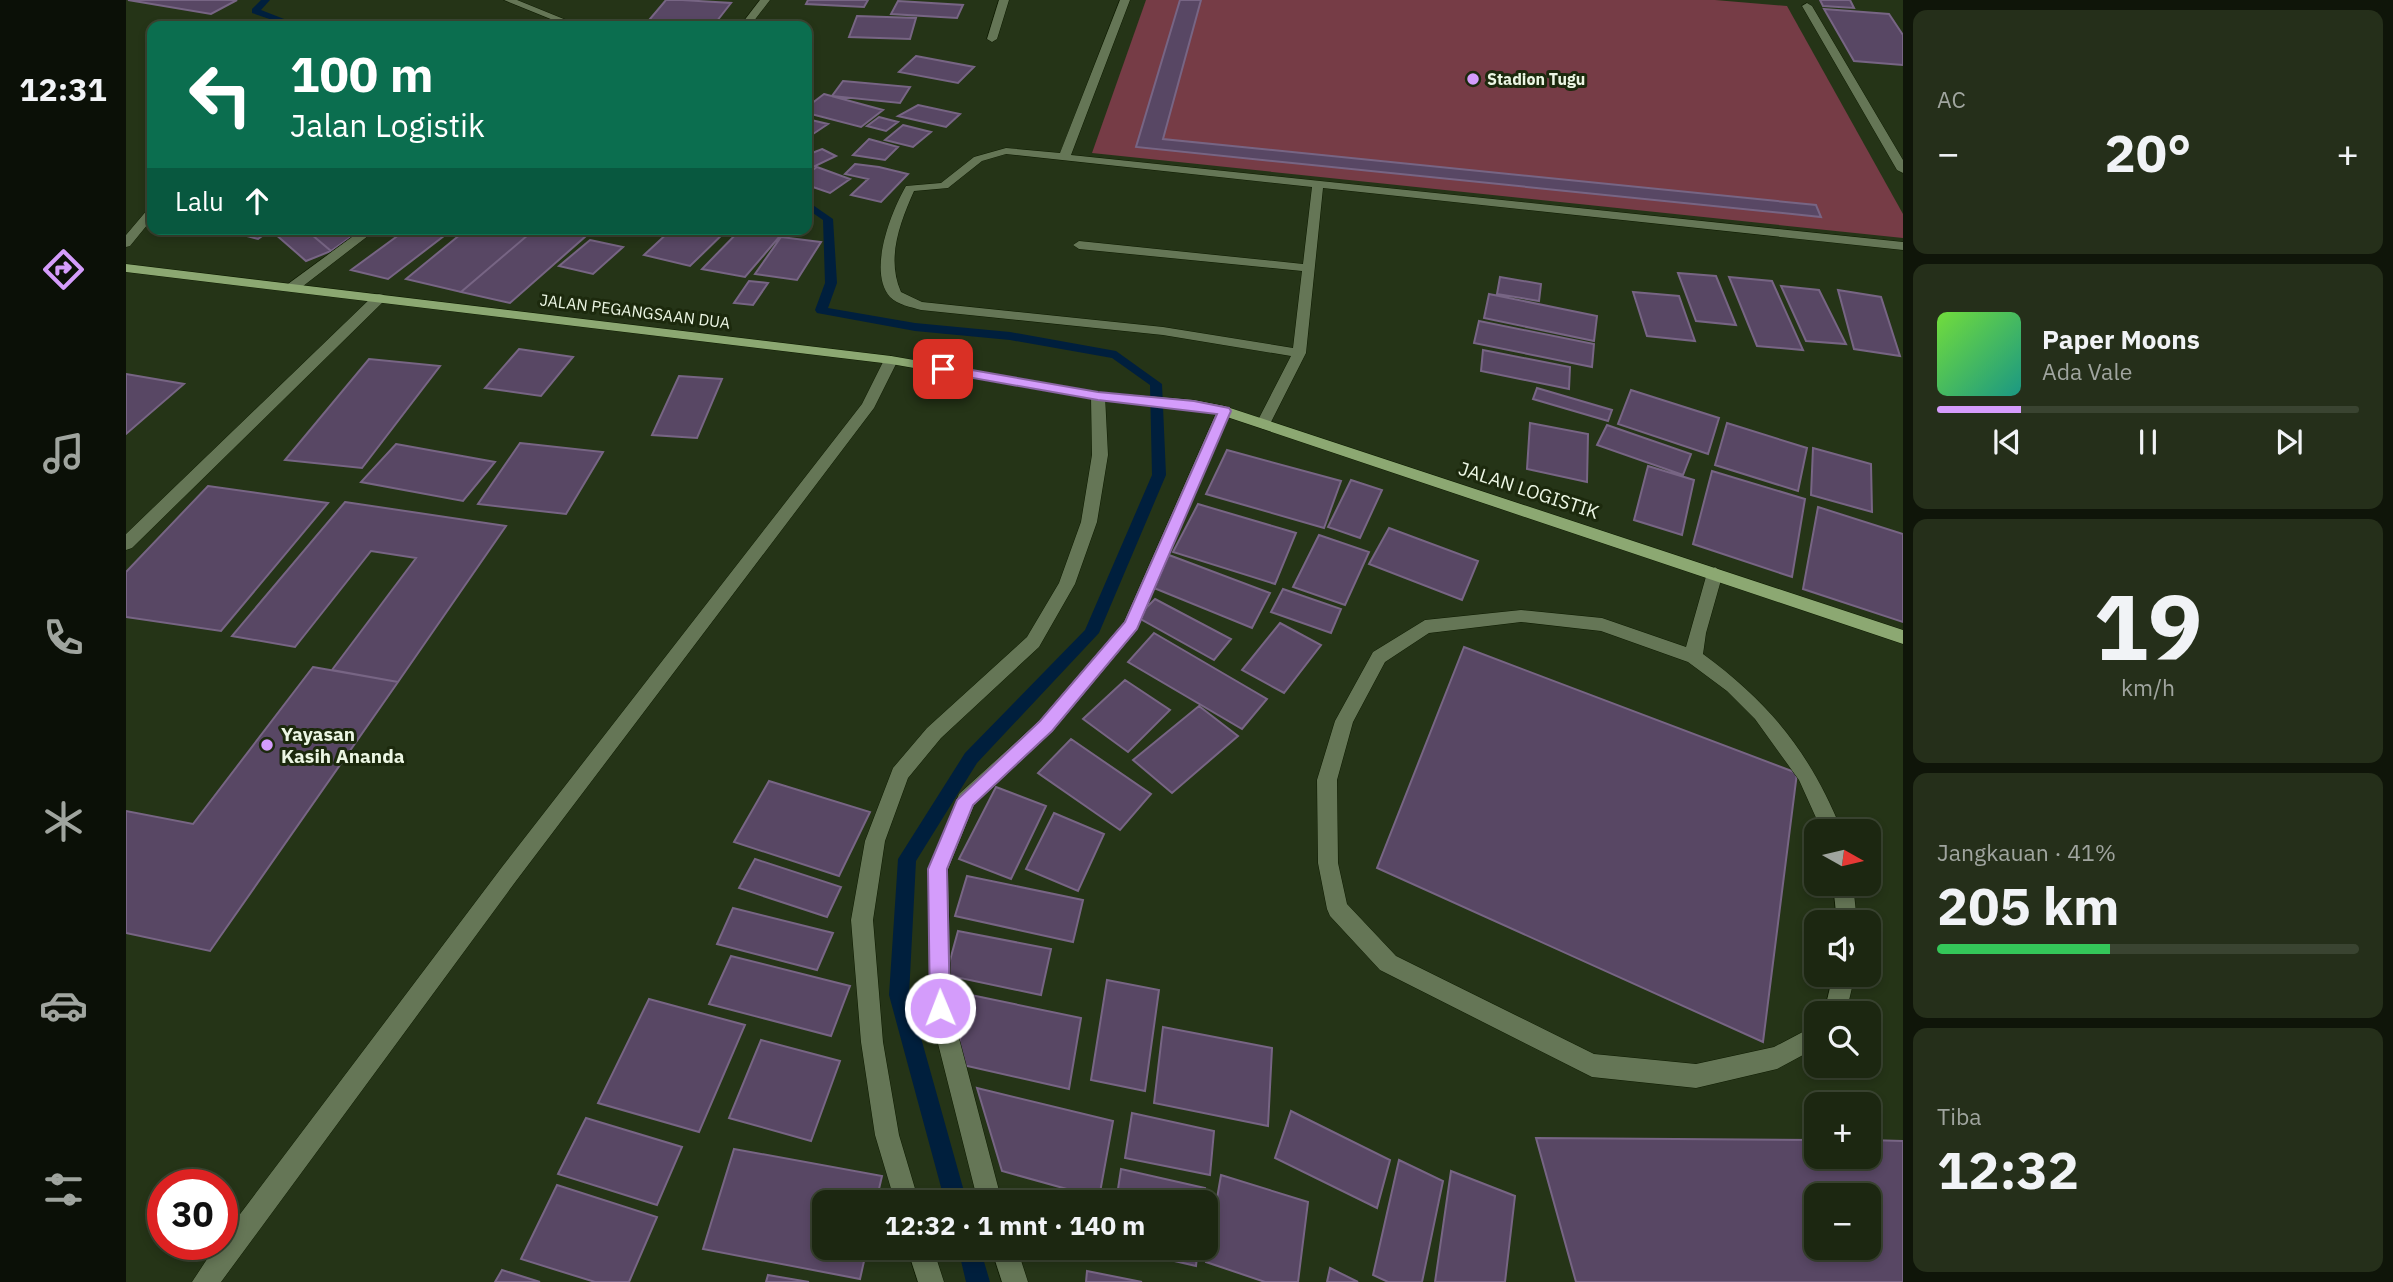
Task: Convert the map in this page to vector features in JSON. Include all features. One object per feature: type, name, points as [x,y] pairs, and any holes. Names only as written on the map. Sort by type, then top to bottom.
[{"type":"main road","name":"JALAN PEGANGSAAN DUA","points":[[126,268],[891,360],[1138,401]]},
{"type":"main road","name":"JALAN LOGISTIK","points":[[1138,401],[1194,405],[1224,411],[1903,637]]},
{"type":"street","points":[[509,0],[543,9],[566,21]]},
{"type":"street","points":[[750,21],[765,0]]},
{"type":"street","points":[[992,39],[1004,0]]},
{"type":"street","points":[[1064,158],[1125,0]]},
{"type":"street","points":[[1807,6],[1903,170]]},
{"type":"street","points":[[1299,353],[1163,331],[921,306],[905,301],[895,294],[888,278],[891,230],[910,188],[944,186],[978,159],[1006,151],[1903,246]]},
{"type":"street","points":[[1262,424],[1299,353],[1318,184]]},
{"type":"street","points":[[126,243],[147,218]]},
{"type":"street","points":[[293,287],[363,235]]},
{"type":"street","points":[[1079,245],[1308,268]]},
{"type":"street","points":[[126,544],[379,298]]},
{"type":"street","points":[[205,1282],[509,874],[869,405],[891,360]]},
{"type":"street","points":[[903,1190],[887,1135],[871,1028],[862,920],[875,841],[900,774],[934,733],[1033,642],[1067,584],[1089,522],[1100,456],[1098,396]]},
{"type":"street","points":[[987,1190],[940,1008],[938,869],[966,800],[1046,726],[1131,625],[1224,411]]},
{"type":"street","points":[[1694,657],[1697,633],[1715,573]]},
{"type":"street","points":[[1804,1043],[1777,1058],[1696,1076],[1592,1065],[1388,963],[1337,909],[1328,863],[1327,780],[1344,721],[1379,657],[1425,627],[1521,616],[1602,625],[1694,657],[1733,686],[1762,714],[1807,775],[1827,819]]},
{"type":"street","points":[[924,1260],[932,1282]]},
{"type":"street","points":[[1008,1260],[1014,1282]]},
{"type":"shaded area","name":"Stadion Tugu","points":[[1146,0],[1715,0],[1787,6],[1903,214],[1903,238],[1092,153]]},
{"type":"building","points":[[128,0],[237,0],[211,14]]},
{"type":"building","points":[[666,0],[731,3],[717,21],[648,21]]},
{"type":"building","points":[[808,0],[868,0],[864,7],[806,4]]},
{"type":"building","points":[[1180,0],[1201,0],[1163,139],[1816,205],[1821,217],[1136,147]]},
{"type":"building","points":[[1820,0],[1850,0],[1854,8],[1823,6]]},
{"type":"building","points":[[898,1],[963,5],[957,18],[891,14]]},
{"type":"building","points":[[1824,9],[1889,14],[1903,35],[1903,65],[1854,61]]},
{"type":"building","points":[[857,16],[916,18],[910,39],[849,37]]},
{"type":"building","points":[[916,56],[974,67],[958,83],[899,72]]},
{"type":"building","points":[[843,81],[910,87],[900,103],[832,96]]},
{"type":"building","points":[[824,94],[883,110],[861,127],[812,114],[812,103]]},
{"type":"building","points":[[918,105],[960,114],[946,127],[898,116]]},
{"type":"building","points":[[879,117],[898,122],[886,131],[867,126]]},
{"type":"building","points":[[812,120],[828,124],[812,135]]},
{"type":"building","points":[[903,125],[931,132],[913,147],[885,140]]},
{"type":"building","points":[[869,139],[898,147],[885,160],[853,155]]},
{"type":"building","points":[[822,149],[836,156],[812,168],[812,153]]},
{"type":"building","points":[[855,164],[908,174],[881,202],[851,195],[868,179],[845,174]]},
{"type":"building","points":[[817,167],[850,179],[830,193],[812,187],[812,170]]},
{"type":"building","points":[[243,235],[264,235],[258,239]]},
{"type":"building","points":[[276,235],[312,235],[331,251],[306,261]]},
{"type":"building","points":[[312,235],[354,235],[331,251]]},
{"type":"building","points":[[399,235],[445,235],[388,279],[351,270]]},
{"type":"building","points":[[460,235],[528,235],[461,292],[406,279]]},
{"type":"building","points":[[528,235],[586,236],[510,303],[461,292]]},
{"type":"building","points":[[666,235],[722,235],[690,266],[644,255]]},
{"type":"building","points":[[735,235],[781,235],[745,277],[702,269]]},
{"type":"building","points":[[781,237],[821,242],[797,280],[755,274]]},
{"type":"building","points":[[590,240],[623,247],[593,274],[559,266]]},
{"type":"building","points":[[1678,273],[1716,276],[1736,325],[1696,321]]},
{"type":"building","points":[[1500,277],[1541,284],[1539,301],[1497,294]]},
{"type":"building","points":[[1729,277],[1772,281],[1803,350],[1757,346]]},
{"type":"building","points":[[749,281],[768,283],[753,305],[734,303]]},
{"type":"building","points":[[1781,286],[1819,290],[1846,344],[1806,341]]},
{"type":"building","points":[[1838,290],[1881,297],[1900,356],[1854,349]]},
{"type":"building","points":[[1633,292],[1679,296],[1695,341],[1647,336]]},
{"type":"building","points":[[1489,294],[1597,316],[1594,341],[1484,318]]},
{"type":"building","points":[[1479,321],[1594,344],[1592,367],[1474,343]]},
{"type":"building","points":[[519,349],[573,357],[541,396],[485,388]]},
{"type":"building","points":[[1483,350],[1570,367],[1569,389],[1481,371]]},
{"type":"building","points":[[369,359],[440,366],[362,468],[285,460]]},
{"type":"building","points":[[126,374],[184,384],[126,434]]},
{"type":"building","points":[[679,376],[722,379],[697,438],[652,435]]},
{"type":"building","points":[[1537,388],[1612,410],[1608,421],[1533,399]]},
{"type":"building","points":[[1631,390],[1719,418],[1708,454],[1618,424]]},
{"type":"building","points":[[1530,423],[1588,434],[1587,482],[1527,469]]},
{"type":"building","points":[[1727,423],[1807,448],[1798,491],[1715,465]]},
{"type":"building","points":[[1607,425],[1691,454],[1683,475],[1597,445]]},
{"type":"building","points":[[520,443],[603,452],[566,514],[478,504]]},
{"type":"building","points":[[396,444],[495,462],[463,501],[361,482]]},
{"type":"building","points":[[1813,448],[1871,464],[1872,512],[1811,495]]},
{"type":"building","points":[[1227,450],[1341,481],[1324,528],[1206,494]]},
{"type":"building","points":[[1648,466],[1694,480],[1682,535],[1634,520]]},
{"type":"building","points":[[1712,471],[1805,499],[1792,577],[1693,544]]},
{"type":"building","points":[[1351,480],[1382,490],[1360,538],[1328,527]]},
{"type":"building","points":[[208,486],[328,503],[221,631],[126,617],[126,572]]},
{"type":"building","points":[[345,502],[506,526],[398,682],[332,670],[416,558],[371,551],[295,647],[232,636]]},
{"type":"building","points":[[1198,504],[1296,533],[1275,584],[1173,552]]},
{"type":"building","points":[[1818,507],[1903,534],[1903,622],[1803,589]]},
{"type":"building","points":[[1389,528],[1478,561],[1462,600],[1369,564]]},
{"type":"building","points":[[1319,535],[1369,552],[1345,605],[1293,587]]},
{"type":"building","points":[[1169,555],[1270,593],[1252,628],[1149,586]]},
{"type":"building","points":[[1283,589],[1341,609],[1331,633],[1271,612]]},
{"type":"building","points":[[1155,599],[1231,639],[1214,660],[1137,617]]},
{"type":"building","points":[[1280,623],[1321,645],[1284,693],[1242,670]]},
{"type":"building","points":[[1154,633],[1267,699],[1242,729],[1128,662]]},
{"type":"building","points":[[1464,647],[1797,773],[1763,1042],[1377,868]]},
{"type":"building","points":[[313,667],[398,682],[210,951],[126,933],[126,811],[193,824]]},
{"type":"building","points":[[1125,680],[1170,710],[1128,752],[1083,719]]},
{"type":"building","points":[[1199,706],[1238,736],[1172,793],[1133,760]]},
{"type":"building","points":[[1071,739],[1151,794],[1120,830],[1038,773]]},
{"type":"building","points":[[769,781],[870,812],[839,876],[734,842]]},
{"type":"building","points":[[996,787],[1046,806],[1011,879],[959,859]]},
{"type":"building","points":[[1054,813],[1104,834],[1078,891],[1026,869]]},
{"type":"building","points":[[755,859],[841,887],[827,917],[739,888]]},
{"type":"building","points":[[967,876],[1083,900],[1073,942],[955,916]]},
{"type":"building","points":[[733,908],[833,933],[817,970],[717,944]]},
{"type":"building","points":[[958,931],[1051,949],[1041,995],[946,975]]},
{"type":"building","points":[[731,956],[850,986],[831,1036],[709,1004]]},
{"type":"building","points":[[1107,980],[1159,990],[1145,1091],[1091,1080]]},
{"type":"building","points":[[971,995],[1081,1018],[1069,1089],[954,1063]]},
{"type":"building","points":[[649,999],[745,1025],[699,1132],[598,1103]]},
{"type":"building","points":[[1163,1027],[1272,1048],[1268,1126],[1154,1103]]},
{"type":"building","points":[[761,1040],[840,1061],[811,1141],[729,1118]]},
{"type":"building","points":[[977,1088],[1113,1121],[1100,1190],[1070,1190],[1002,1171]]},
{"type":"building","points":[[1291,1111],[1390,1160],[1377,1208],[1275,1158]]},
{"type":"building","points":[[1132,1113],[1214,1131],[1210,1175],[1125,1158]]},
{"type":"building","points":[[586,1118],[682,1147],[657,1205],[558,1174]]},
{"type":"building","points":[[1536,1138],[1804,1140],[1804,1169],[1881,1169],[1881,1140],[1903,1141],[1903,1282],[1576,1282]]},
{"type":"building","points":[[734,1149],[882,1176],[879,1190],[812,1190],[812,1260],[864,1260],[860,1279],[703,1249]]},
{"type":"building","points":[[1399,1160],[1443,1181],[1422,1282],[1388,1282],[1373,1275]]},
{"type":"building","points":[[1121,1169],[1205,1188],[1205,1190],[1118,1190]]},
{"type":"building","points":[[1451,1171],[1515,1196],[1505,1282],[1435,1282]]},
{"type":"building","points":[[1221,1175],[1308,1202],[1298,1282],[1265,1282],[1206,1262],[1218,1260],[1218,1192]]},
{"type":"building","points":[[557,1185],[657,1217],[629,1282],[595,1282],[521,1259]]},
{"type":"building","points":[[1170,1260],[1197,1260],[1196,1266]]},
{"type":"building","points":[[1330,1268],[1358,1282],[1327,1282]]},
{"type":"building","points":[[502,1270],[540,1282],[495,1282]]},
{"type":"building","points":[[1087,1271],[1142,1282],[1086,1282]]},
{"type":"building","points":[[768,1275],[809,1282],[766,1282]]},
{"type":"waterway","points":[[266,0],[255,11],[284,21]]},
{"type":"waterway","points":[[812,208],[828,219],[831,283],[821,310],[915,327],[1010,336],[1116,355],[1156,384],[1159,475],[1091,633],[971,758],[907,859],[899,995],[953,1190]]},
{"type":"waterway","points":[[972,1260],[978,1282]]},
{"type":"place","name":"Stadion Tugu","points":[[1473,79]]},
{"type":"place","name":"Yayasan Kasih Ananda","points":[[267,745]]},
{"type":"route","points":[[940,1008],[938,869],[966,800],[1046,726],[1131,625],[1224,411],[1194,405],[1098,396],[943,369]]}]
